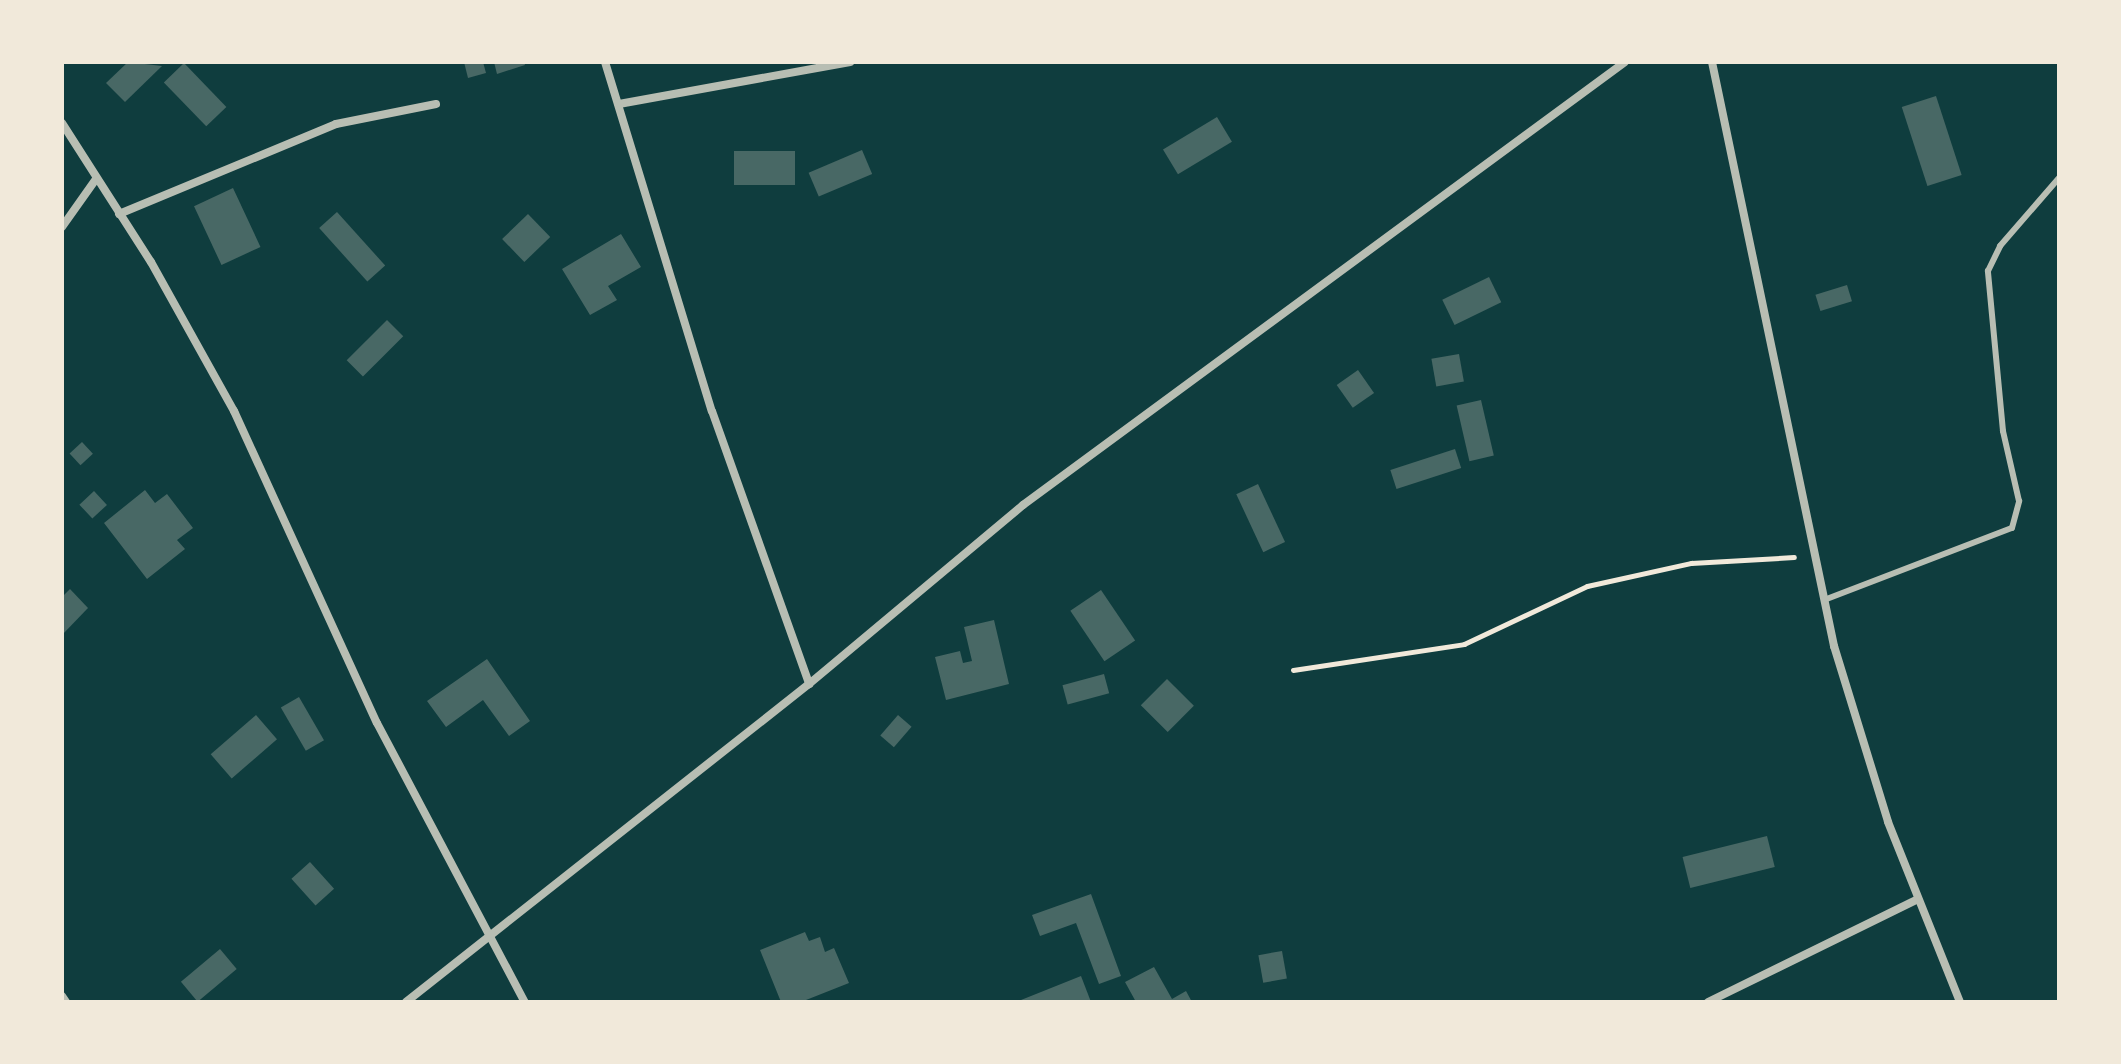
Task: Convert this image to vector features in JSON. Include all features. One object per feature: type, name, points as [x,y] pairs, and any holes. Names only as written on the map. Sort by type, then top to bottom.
[{"type":"street","points":[[605,62],[712,411],[809,684]]},
{"type":"street","points":[[619,104],[850,62]]},
{"type":"street","points":[[406,1002],[809,684],[1023,505],[1625,62]]},
{"type":"street","points":[[1712,62],[1824,600],[1916,900],[1960,1002]]},
{"type":"street","points":[[119,214],[336,124],[436,104]]},
{"type":"street","points":[[62,123],[234,411],[377,723],[525,1002]]},
{"type":"street","points":[[62,227],[96,179]]},
{"type":"street","points":[[1708,1002],[1916,900]]},
{"type":"street","points":[[62,996],[66,1002]]},
{"type":"lane","points":[[1824,600],[2012,528],[2019,501],[2003,431],[1988,271],[2000,246],[2059,178]]},
{"type":"path","points":[[1293,670],[1464,644],[1587,586],[1691,563],[1814,556]]},
{"type":"building","points":[[128,62],[162,66],[125,102],[106,83]]},
{"type":"building","points":[[464,62],[483,62],[486,73],[468,78]]},
{"type":"building","points":[[494,62],[524,62],[525,65],[497,74]]},
{"type":"building","points":[[184,63],[226,107],[206,126],[164,82]]},
{"type":"building","points":[[1936,96],[1962,175],[1927,186],[1902,107]]},
{"type":"building","points":[[1217,117],[1232,142],[1178,174],[1163,149]]},
{"type":"building","points":[[862,150],[872,174],[819,197],[809,173]]},
{"type":"building","points":[[734,151],[795,151],[795,185],[734,185]]},
{"type":"building","points":[[233,188],[260,247],[221,265],[194,206]]},
{"type":"building","points":[[337,212],[385,266],[367,282],[319,228]]},
{"type":"building","points":[[528,214],[550,237],[524,262],[502,239]]},
{"type":"building","points":[[621,234],[641,267],[608,286],[617,300],[590,315],[562,269]]},
{"type":"building","points":[[1489,277],[1501,302],[1455,325],[1442,300]]},
{"type":"building","points":[[1847,285],[1852,301],[1820,311],[1815,295]]},
{"type":"building","points":[[387,320],[403,336],[363,377],[347,360]]},
{"type":"building","points":[[1459,354],[1464,382],[1436,386],[1431,359]]},
{"type":"building","points":[[1358,370],[1374,393],[1353,408],[1337,385]]},
{"type":"building","points":[[1481,400],[1494,456],[1469,461],[1457,406]]},
{"type":"building","points":[[82,442],[93,454],[80,465],[70,454]]},
{"type":"building","points":[[1455,449],[1461,468],[1397,489],[1390,470]]},
{"type":"building","points":[[1258,484],[1285,542],[1263,552],[1236,494]]},
{"type":"building","points":[[145,490],[155,503],[167,494],[193,528],[177,540],[185,549],[147,579],[104,523]]},
{"type":"building","points":[[94,491],[107,505],[92,519],[79,505]]},
{"type":"building","points":[[70,589],[88,608],[62,635],[62,597]]},
{"type":"building","points":[[1101,590],[1135,641],[1104,661],[1070,611]]},
{"type":"building","points":[[994,620],[1009,684],[946,700],[935,657],[960,651],[963,663],[972,661],[964,627]]},
{"type":"building","points":[[487,659],[530,721],[509,736],[483,700],[446,727],[427,701]]},
{"type":"building","points":[[1104,674],[1109,693],[1068,704],[1062,685]]},
{"type":"building","points":[[1167,679],[1194,706],[1168,732],[1141,705]]},
{"type":"building","points":[[299,697],[324,740],[306,751],[281,708]]},
{"type":"building","points":[[256,715],[277,739],[232,779],[211,754]]},
{"type":"building","points":[[898,715],[912,727],[894,747],[880,735]]},
{"type":"building","points":[[1767,836],[1775,867],[1690,888],[1683,857]]},
{"type":"building","points":[[310,862],[334,889],[316,905],[291,879]]},
{"type":"building","points":[[1091,894],[1121,976],[1099,984],[1076,923],[1040,936],[1032,915]]},
{"type":"building","points":[[805,932],[809,941],[820,937],[825,952],[834,948],[849,983],[801,1002],[781,1002],[760,950]]},
{"type":"building","points":[[220,949],[237,969],[198,1002],[181,982]]},
{"type":"building","points":[[1282,951],[1287,979],[1263,983],[1258,955]]},
{"type":"building","points":[[1154,967],[1172,999],[1186,991],[1192,1002],[1136,1002],[1125,982]]},
{"type":"building","points":[[1081,976],[1091,1002],[1016,1002]]}]
